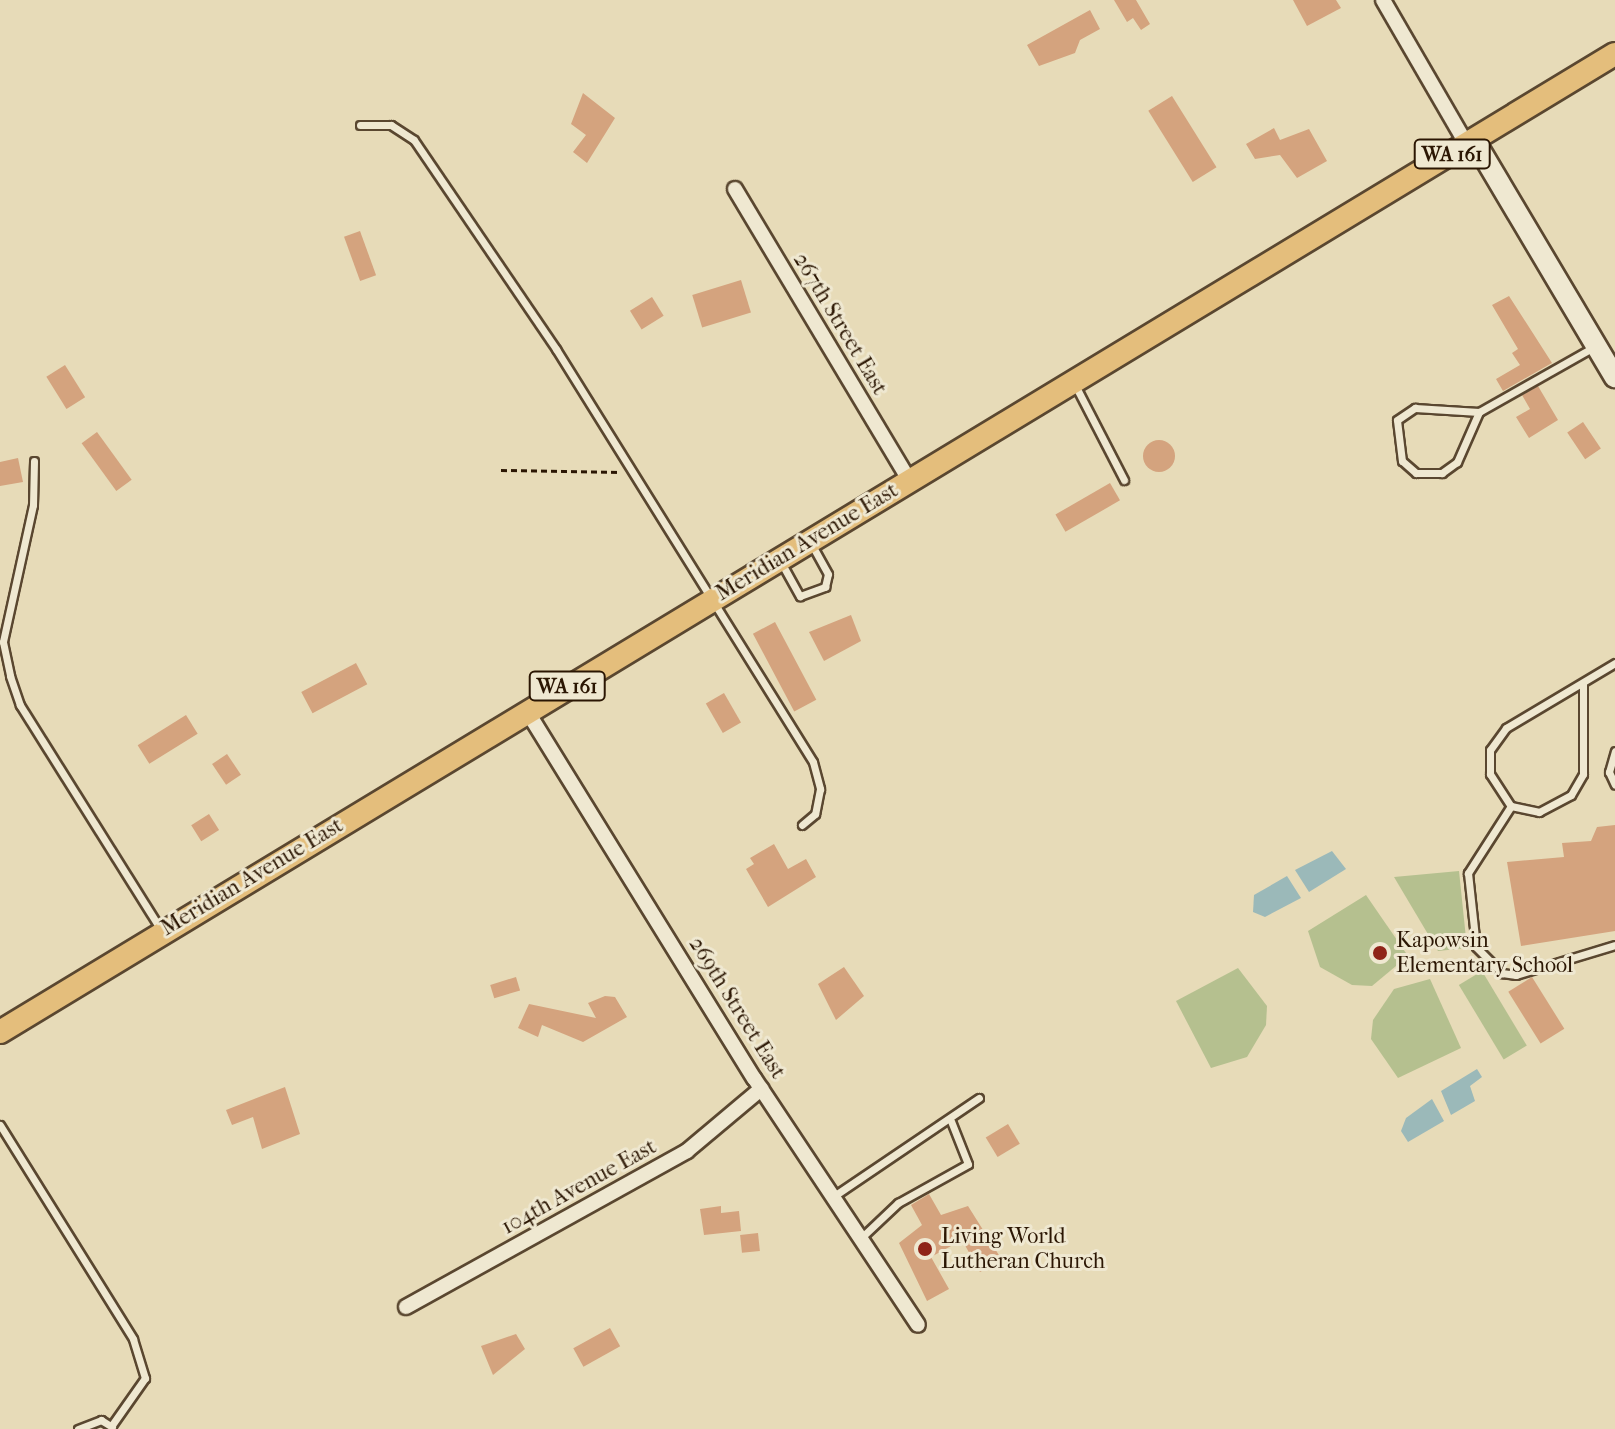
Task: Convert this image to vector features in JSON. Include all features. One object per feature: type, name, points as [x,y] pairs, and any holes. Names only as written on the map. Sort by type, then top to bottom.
[{"type":"main road","name":"Meridian Avenue East","points":[[0,1032],[1615,54]]},
{"type":"street","points":[[1383,0],[1615,377]]},
{"type":"street","name":"267th Street East","points":[[735,189],[910,481]]},
{"type":"street","name":"269th Street East","points":[[527,711],[761,1089],[918,1325]]},
{"type":"street","name":"104th Avenue East","points":[[406,1307],[687,1151],[761,1089]]},
{"type":"lane","points":[[360,125],[391,125],[414,140],[712,599],[813,762],[820,789],[815,814],[802,825]]},
{"type":"lane","points":[[1479,412],[1457,462],[1442,473],[1416,473],[1402,461],[1397,420],[1415,408],[1479,412],[1596,346]]},
{"type":"lane","points":[[1074,383],[1124,480]]},
{"type":"lane","points":[[34,461],[33,505],[3,642],[10,676],[20,705],[163,932]]},
{"type":"lane","points":[[779,559],[800,596],[825,587],[828,574],[810,540]]},
{"type":"lane","points":[[1583,683],[1583,774],[1571,795],[1539,812],[1511,806],[1490,774],[1490,750],[1506,728],[1615,663]]},
{"type":"lane","points":[[1615,751],[1609,772],[1615,785]]},
{"type":"lane","points":[[1511,806],[1468,873],[1476,947],[1488,965],[1516,975],[1615,945]]},
{"type":"lane","points":[[834,1196],[951,1121],[979,1098]]},
{"type":"lane","points":[[862,1237],[898,1203],[965,1168],[969,1157],[951,1121]]},
{"type":"lane","points":[[0,1125],[133,1339],[145,1378],[112,1427],[101,1420],[78,1429]]},
{"type":"path","points":[[501,470],[629,472]]},
{"type":"green space","points":[[1459,871],[1467,948],[1438,951],[1394,877]]},
{"type":"green space","points":[[1366,895],[1408,956],[1372,986],[1352,985],[1320,967],[1308,931]]},
{"type":"green space","points":[[1238,968],[1267,1006],[1266,1025],[1247,1057],[1211,1068],[1176,1001]]},
{"type":"green space","points":[[1482,971],[1527,1046],[1504,1059],[1459,985]]},
{"type":"green space","points":[[1430,979],[1461,1048],[1398,1078],[1371,1039],[1373,1020],[1394,989]]},
{"type":"water","points":[[1332,851],[1346,869],[1309,892],[1295,870]]},
{"type":"water","points":[[1287,876],[1301,898],[1265,917],[1253,912],[1254,895]]},
{"type":"water","points":[[1477,1069],[1482,1077],[1470,1086],[1475,1101],[1451,1115],[1441,1091]]},
{"type":"water","points":[[1432,1099],[1444,1121],[1408,1142],[1401,1131],[1406,1118]]},
{"type":"building","points":[[1114,0],[1136,0],[1150,24],[1141,30],[1133,18],[1127,22]]},
{"type":"building","points":[[1293,0],[1336,0],[1341,8],[1307,26]]},
{"type":"building","points":[[1090,10],[1100,29],[1080,40],[1075,53],[1039,66],[1027,45]]},
{"type":"building","points":[[583,93],[615,118],[587,163],[573,152],[586,135],[571,124]]},
{"type":"building","points":[[1172,96],[1217,167],[1193,182],[1148,111]]},
{"type":"building","points":[[1274,128],[1280,140],[1309,129],[1327,161],[1297,178],[1280,155],[1255,159],[1246,144]]},
{"type":"building","points":[[360,231],[376,275],[360,281],[344,237]]},
{"type":"building","points":[[741,280],[751,313],[702,327],[692,295]]},
{"type":"building","points":[[1509,296],[1552,363],[1503,391],[1496,379],[1520,365],[1512,353],[1518,349],[1492,305]]},
{"type":"building","points":[[652,297],[664,316],[642,329],[630,311]]},
{"type":"building","points":[[65,365],[85,397],[66,409],[46,377]]},
{"type":"building","points":[[1538,386],[1558,420],[1529,438],[1516,417],[1530,409],[1522,395]]},
{"type":"building","points":[[1583,422],[1601,449],[1585,459],[1567,433]]},
{"type":"building","points":[[97,432],[132,480],[116,491],[82,443]]},
{"type":"building","points":[[1159,440],[1170,445],[1175,456],[1170,467],[1159,472],[1148,467],[1143,456],[1148,445]]},
{"type":"building","points":[[18,458],[23,482],[0,486],[0,462]]},
{"type":"building","points":[[1110,483],[1120,500],[1065,532],[1055,514]]},
{"type":"building","points":[[851,615],[861,641],[824,661],[809,632]]},
{"type":"building","points":[[775,622],[816,700],[794,711],[753,634]]},
{"type":"building","points":[[356,663],[367,684],[313,713],[301,692]]},
{"type":"building","points":[[724,693],[741,722],[723,733],[706,704]]},
{"type":"building","points":[[186,715],[198,734],[149,764],[138,745]]},
{"type":"building","points":[[227,754],[241,775],[226,785],[212,764]]},
{"type":"building","points":[[209,814],[219,830],[201,841],[191,825]]},
{"type":"building","points":[[1615,825],[1615,931],[1521,946],[1507,862],[1564,857],[1562,843],[1591,841],[1597,827]]},
{"type":"building","points":[[774,844],[788,869],[806,859],[816,877],[768,907],[746,869],[754,864],[750,858]]},
{"type":"building","points":[[844,967],[864,996],[836,1020],[818,984]]},
{"type":"building","points":[[516,977],[520,990],[494,998],[490,985]]},
{"type":"building","points":[[1532,977],[1564,1029],[1541,1044],[1508,992]]},
{"type":"building","points":[[605,996],[615,997],[627,1017],[583,1042],[542,1025],[538,1037],[518,1028],[529,1004],[596,1018],[588,1003]]},
{"type":"building","points":[[285,1087],[300,1134],[262,1149],[253,1117],[232,1125],[226,1110]]},
{"type":"building","points":[[1008,1124],[1020,1144],[998,1157],[986,1137]]},
{"type":"building","name":"Living World Lutheran Church","points":[[929,1194],[941,1215],[968,1206],[1002,1260],[980,1272],[962,1240],[931,1257],[949,1289],[927,1301],[899,1243],[922,1225],[911,1205]]},
{"type":"building","points":[[721,1206],[721,1213],[739,1211],[741,1231],[704,1235],[700,1209]]},
{"type":"building","points":[[758,1233],[760,1251],[742,1253],[740,1235]]},
{"type":"building","points":[[610,1328],[620,1346],[583,1367],[573,1348]]},
{"type":"building","points":[[516,1334],[525,1349],[493,1375],[481,1346]]},
{"type":"place","name":"Kapowsin Elementary School","points":[[1380,953]]},
{"type":"place","name":"Living World Lutheran Church","points":[[925,1249]]}]
